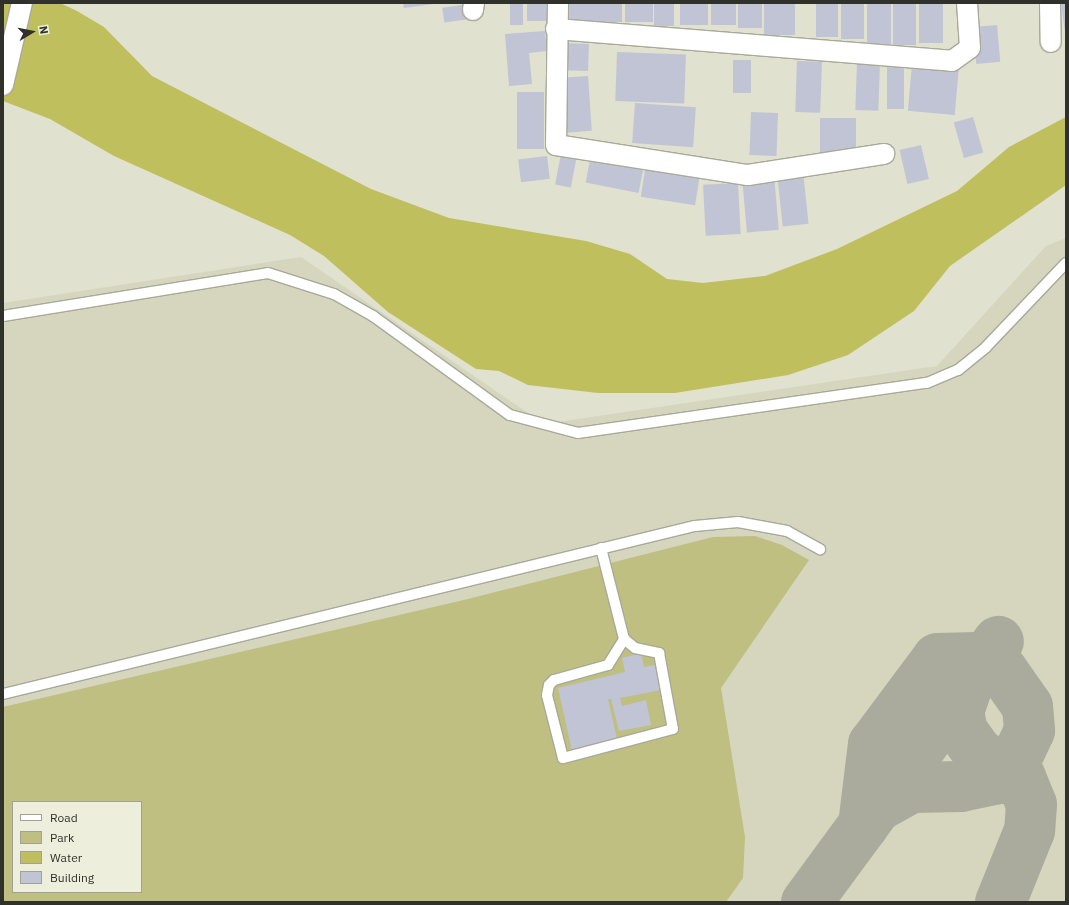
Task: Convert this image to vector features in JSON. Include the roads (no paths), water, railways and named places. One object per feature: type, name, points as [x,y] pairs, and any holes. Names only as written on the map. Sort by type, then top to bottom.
[{"type":"street","points":[[3,85],[22,3]]},
{"type":"street","points":[[558,3],[556,29],[556,145],[748,175],[884,154]]},
{"type":"street","points":[[556,29],[952,61],[963,56],[970,48],[967,3]]},
{"type":"street","points":[[1050,3],[1051,42]]},
{"type":"lane","points":[[3,316],[268,273],[334,294],[373,316],[510,415],[578,433],[927,383],[958,370],[986,347],[1066,263]]},
{"type":"lane","points":[[3,694],[695,526],[738,522],[787,531],[820,548]]},
{"type":"lane","points":[[601,548],[624,639],[634,648],[659,653],[673,729],[563,758],[547,695],[549,685],[554,680],[608,665],[624,639]]},
{"type":"water","points":[[3,3],[60,3],[77,11],[104,27],[152,76],[371,189],[449,218],[586,241],[630,254],[667,279],[703,283],[765,276],[837,249],[957,191],[1009,147],[1066,117],[1066,185],[950,266],[914,311],[848,355],[788,375],[675,393],[598,393],[528,385],[499,371],[476,369],[388,312],[324,256],[290,235],[114,156],[50,119],[3,101]]}]
